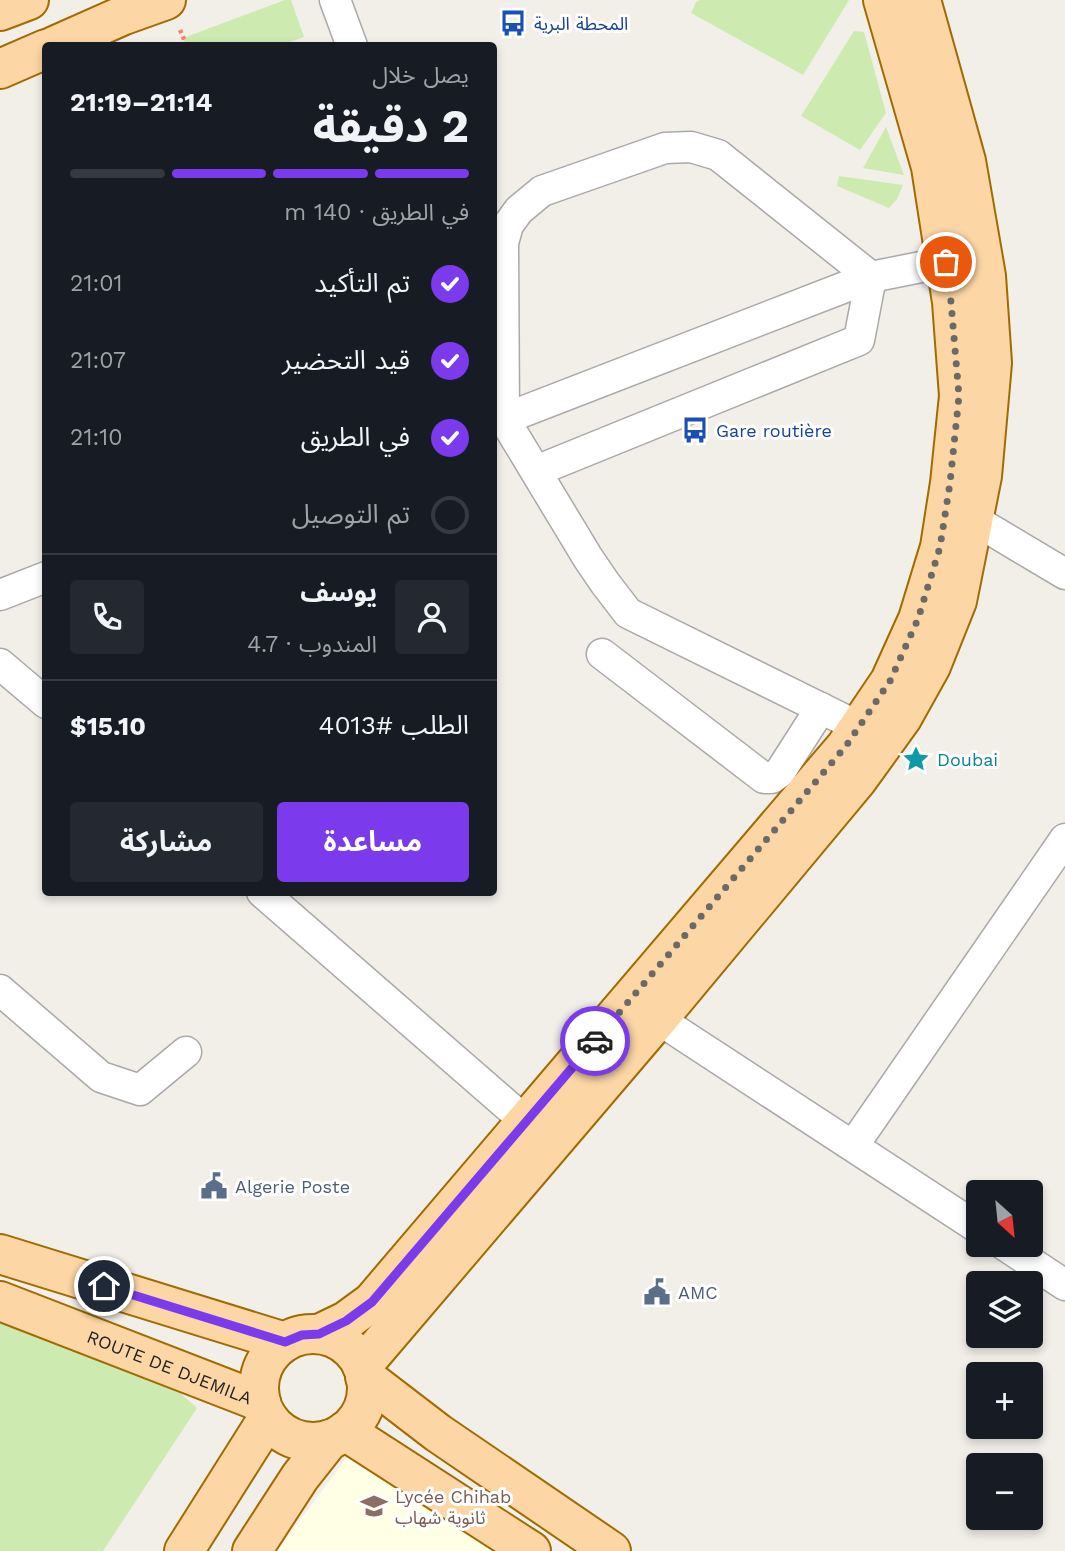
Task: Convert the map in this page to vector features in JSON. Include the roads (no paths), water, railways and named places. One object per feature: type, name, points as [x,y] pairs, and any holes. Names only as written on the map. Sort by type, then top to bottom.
[{"type":"main road","points":[[0,11],[29,0]]},
{"type":"main road","points":[[61,42],[120,8],[166,0]]},
{"type":"main road","points":[[531,1551],[337,1435],[312,1442],[295,1439],[280,1431],[264,1410],[259,1385],[263,1368],[272,1353],[346,1321],[372,1302],[525,1121],[646,1006],[858,779],[902,718],[931,666],[957,601],[959,516],[950,483],[959,396],[951,302],[931,167],[883,0]]},
{"type":"main road","points":[[364,1371],[846,746],[890,681],[918,619],[940,547],[982,476],[992,363],[984,263],[966,161],[921,0]]},
{"type":"main road","points":[[0,69],[42,51]]},
{"type":"main road","points":[[946,262],[984,263]]},
{"type":"main road","points":[[0,1254],[302,1338],[337,1340],[352,1350],[364,1371],[367,1383],[366,1401],[358,1418],[337,1435],[300,1477],[252,1551]]},
{"type":"main road","name":"ROUTE DE DJEMILA","points":[[0,1301],[264,1410]]},
{"type":"main road","points":[[364,1371],[438,1433],[611,1551]]},
{"type":"main road","points":[[184,1551],[264,1410]]},
{"type":"street","points":[[335,0],[351,42]]},
{"type":"street","points":[[859,727],[628,613],[588,558],[536,471],[499,420],[503,243],[508,225],[519,210],[542,191],[665,148],[691,147],[718,155],[871,277]]},
{"type":"street","points":[[499,420],[871,277],[946,262]]},
{"type":"street","points":[[536,471],[859,340],[871,277]]},
{"type":"street","points":[[959,516],[1065,574]]},
{"type":"street","points":[[0,595],[42,579]]},
{"type":"street","points":[[602,654],[764,778],[772,778],[780,772],[821,708]]},
{"type":"street","points":[[0,664],[42,700]]},
{"type":"street","points":[[853,1146],[1065,839]]},
{"type":"street","points":[[267,896],[525,1121]]},
{"type":"street","points":[[0,990],[101,1077],[140,1090],[186,1052]]},
{"type":"street","points":[[646,1006],[966,1220]]},
{"type":"street","points":[[1027,1257],[1062,1276]]},
{"type":"place","name":"المحطة البرية","points":[[513,23]]},
{"type":"place","name":"Gare routière","points":[[695,430]]},
{"type":"place","name":"Doubai","points":[[916,759]]},
{"type":"place","name":"Algerie Poste","points":[[214,1186]]},
{"type":"place","name":"AMC","points":[[657,1292]]},
{"type":"place","name":"Lycée Chihab ثانوية شهاب","points":[[374,1506]]}]
